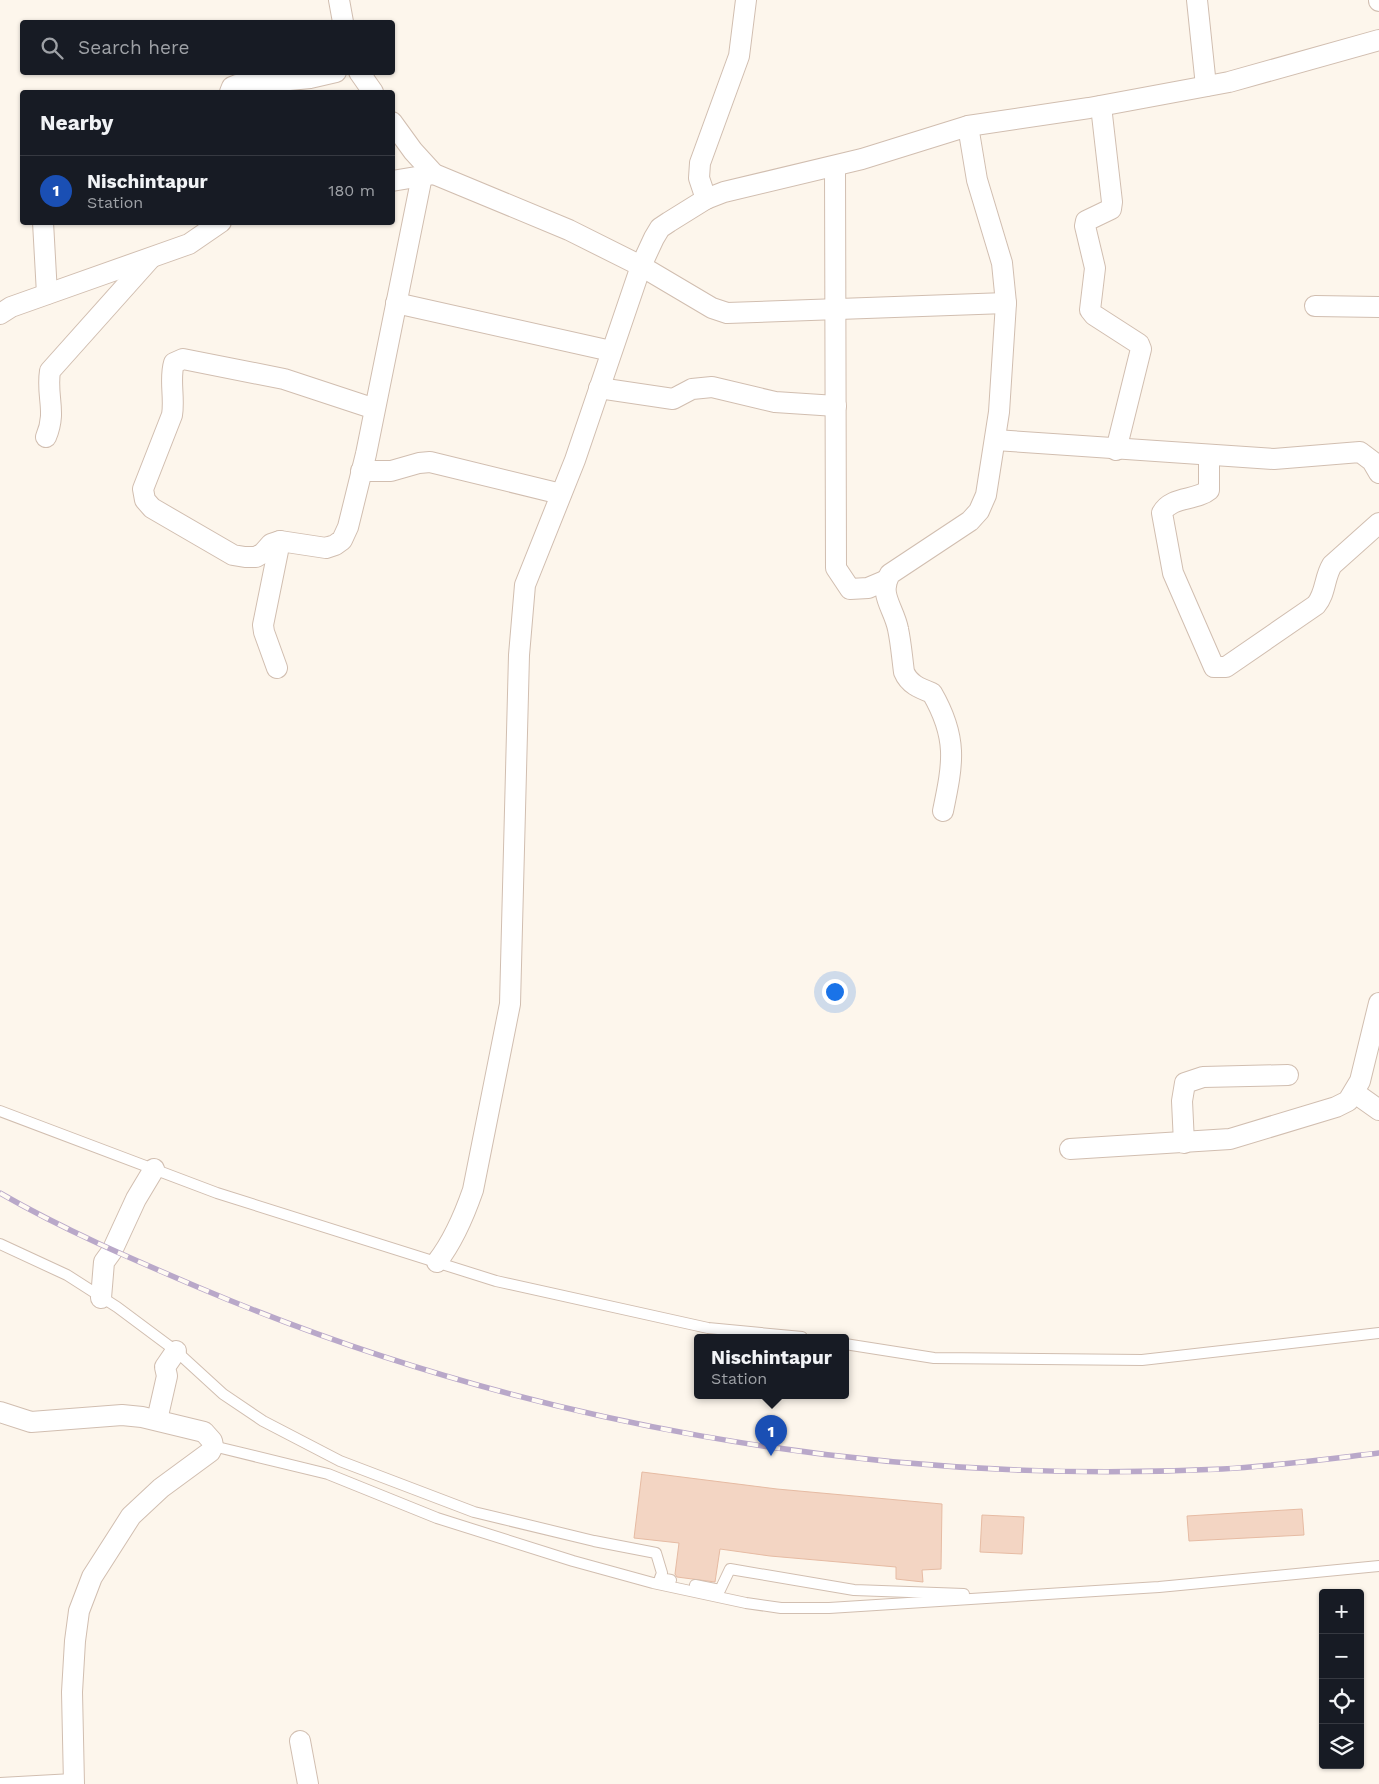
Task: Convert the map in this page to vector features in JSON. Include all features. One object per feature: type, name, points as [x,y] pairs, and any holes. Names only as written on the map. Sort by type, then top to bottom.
[{"type":"street","points":[[339,0],[343,20]]},
{"type":"street","points":[[706,199],[699,178],[700,163],[738,56],[746,0]]},
{"type":"street","points":[[1197,0],[1206,86]]},
{"type":"street","points":[[437,1262],[449,1246],[464,1217],[473,1190],[510,1004],[516,850],[519,655],[525,585],[562,494],[641,266],[660,228],[706,199],[724,192],[835,166],[968,126],[1101,106],[1206,86],[1379,40]]},
{"type":"street","points":[[231,90],[232,87],[237,85],[323,75]]},
{"type":"street","points":[[361,75],[372,90]]},
{"type":"street","points":[[1101,106],[1112,202],[1111,209],[1107,213],[1086,220],[1085,226],[1095,268],[1090,310],[1094,315],[1139,344],[1141,349],[1116,450]]},
{"type":"street","points":[[375,409],[273,376],[233,370],[183,359],[174,363],[172,369],[174,402],[172,415],[144,489],[144,500],[152,508],[233,555],[256,557],[263,554],[271,544],[280,541],[326,548],[342,540],[348,527],[375,409],[396,303],[428,175],[395,126]]},
{"type":"street","points":[[943,811],[952,764],[949,733],[932,693],[913,685],[904,672],[898,627],[886,598],[887,580],[890,574],[970,521],[979,511],[986,495],[1001,394],[1006,303],[1002,263],[977,180],[968,126]]},
{"type":"street","points":[[835,166],[836,568],[850,589],[868,588],[887,580]]},
{"type":"street","points":[[395,180],[428,175],[569,230],[641,266],[712,308],[727,313],[1006,303]]},
{"type":"street","points":[[43,225],[47,294]]},
{"type":"street","points":[[0,314],[11,307],[198,240],[218,225]]},
{"type":"street","points":[[46,437],[53,414],[48,382],[50,371],[152,257]]},
{"type":"street","points":[[396,303],[611,351]]},
{"type":"street","points":[[1315,306],[1379,307]]},
{"type":"street","points":[[599,388],[673,399],[692,389],[712,387],[775,402],[836,406]]},
{"type":"street","points":[[994,440],[1116,450],[1274,459],[1360,452],[1372,461],[1379,473]]},
{"type":"street","points":[[1209,456],[1209,490],[1204,495],[1171,504],[1162,513],[1173,573],[1214,667],[1226,667],[1316,605],[1324,592],[1328,572],[1332,565],[1379,523]]},
{"type":"street","points":[[361,471],[391,471],[430,462],[562,494]]},
{"type":"street","points":[[277,668],[263,625],[280,541]]},
{"type":"street","points":[[1070,1149],[1230,1139],[1336,1108],[1348,1101],[1355,1093],[1360,1081],[1379,1003]]},
{"type":"street","points":[[1184,1143],[1182,1101],[1185,1083],[1204,1077],[1288,1075]]},
{"type":"street","points":[[1355,1093],[1379,1110]]},
{"type":"street","points":[[100,1298],[104,1262],[112,1251],[136,1199],[154,1169]]},
{"type":"street","points":[[157,1420],[166,1376],[165,1367],[176,1351]]},
{"type":"street","points":[[0,1412],[31,1422],[122,1415],[157,1420],[204,1432],[212,1441],[213,1446],[210,1452],[161,1488],[131,1516],[92,1578],[79,1611],[75,1641],[72,1692],[74,1782]]},
{"type":"street","points":[[300,1741],[308,1784]]},
{"type":"lane","points":[[0,1111],[217,1193],[496,1280],[708,1328],[771,1334]]},
{"type":"lane","points":[[0,1244],[67,1275],[100,1298],[117,1307],[176,1351],[223,1394],[263,1422],[340,1461],[474,1512],[594,1542],[656,1553],[662,1572],[660,1578],[720,1590],[730,1569],[854,1590],[1023,1596]]},
{"type":"lane","points":[[849,1345],[934,1358],[1142,1360],[1379,1333]]},
{"type":"lane","points":[[213,1446],[328,1474],[437,1518],[573,1561],[653,1583],[746,1603],[782,1608],[829,1608],[1023,1596],[1178,1585],[1379,1566]]},
{"type":"lane","points":[[0,1783],[74,1782]]},
{"type":"building","points":[[642,1472],[777,1489],[942,1504],[941,1569],[922,1570],[923,1582],[896,1579],[896,1567],[770,1556],[720,1549],[715,1582],[677,1577],[675,1574],[679,1543],[634,1538]]},
{"type":"building","points":[[1302,1509],[1304,1535],[1189,1541],[1187,1516]]},
{"type":"building","points":[[982,1515],[1024,1517],[1022,1554],[980,1552]]},
{"type":"railway","points":[[0,1193],[73,1232],[124,1255],[200,1288],[322,1336],[446,1376],[573,1410],[701,1436],[830,1455],[961,1467],[1091,1472],[1222,1469],[1379,1453]]},
{"type":"place","name":"Nischintapur","points":[[771,1456]]}]
